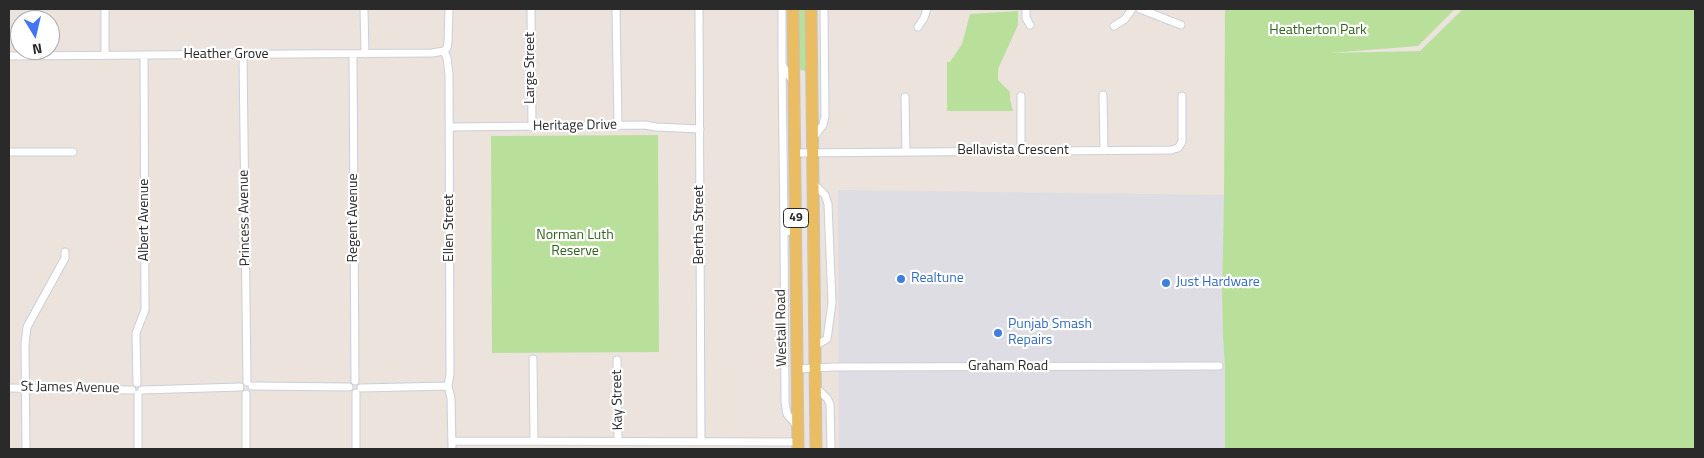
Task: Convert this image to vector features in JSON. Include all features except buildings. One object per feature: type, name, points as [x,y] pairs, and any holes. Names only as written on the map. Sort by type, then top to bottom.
[{"type":"main road","name":"Westall Road","points":[[793,9],[798,446]]},
{"type":"main road","name":"49","points":[[811,9],[815,369],[819,390],[816,449]]},
{"type":"main road","points":[[796,203],[814,202]]},
{"type":"street","points":[[105,9],[105,55]]},
{"type":"street","points":[[364,9],[365,54]]},
{"type":"street","name":"Ellen Street","points":[[449,9],[448,42],[447,48],[444,51],[449,74],[450,374],[448,386],[451,398],[452,445]]},
{"type":"street","name":"Large Street","points":[[531,9],[532,127]]},
{"type":"street","points":[[616,9],[618,126]]},
{"type":"street","name":"Bertha Street","points":[[700,9],[701,441]]},
{"type":"street","name":"Westall Road","points":[[782,9],[785,402],[787,414],[798,427]]},
{"type":"street","points":[[813,139],[823,126],[825,120],[824,9]]},
{"type":"street","points":[[918,27],[927,9]]},
{"type":"street","points":[[1026,9],[1026,18],[1030,25]]},
{"type":"street","points":[[1114,26],[1125,19],[1132,9]]},
{"type":"street","points":[[1140,9],[1181,25]]},
{"type":"street","points":[[811,37],[824,18]]},
{"type":"street","name":"Heather Grove","points":[[9,56],[365,54],[432,53],[444,51]]},
{"type":"street","name":"Regent Avenue","points":[[353,54],[355,381]]},
{"type":"street","name":"Albert Avenue","points":[[137,391],[141,384],[137,383],[136,333],[145,310],[144,55]]},
{"type":"street","name":"Princess Avenue","points":[[243,55],[250,384]]},
{"type":"street","points":[[782,65],[794,83]]},
{"type":"street","points":[[1104,95],[1104,151]]},
{"type":"street","points":[[1021,96],[1021,151]]},
{"type":"street","name":"Bellavista Crescent","points":[[795,153],[1171,150],[1178,148],[1183,140],[1182,96]]},
{"type":"street","points":[[906,97],[906,152]]},
{"type":"street","name":"Heritage Drive","points":[[450,127],[645,125],[700,129]]},
{"type":"street","points":[[9,152],[73,152]]},
{"type":"street","points":[[813,183],[825,195],[828,204],[832,303],[827,339],[815,346]]},
{"type":"street","points":[[784,234],[796,228]]},
{"type":"street","points":[[26,449],[25,344],[27,327],[64,258],[65,252]]},
{"type":"street","points":[[532,359],[534,441]]},
{"type":"street","name":"Kay Street","points":[[617,360],[618,441]]},
{"type":"street","name":"Graham Road","points":[[798,369],[834,367],[1219,366]]},
{"type":"street","points":[[349,387],[355,381],[360,384],[358,390],[356,449]]},
{"type":"street","points":[[250,384],[252,392],[246,394],[241,392],[240,387],[243,382],[250,384],[349,387]]},
{"type":"street","points":[[349,387],[351,392],[358,390],[448,386]]},
{"type":"street","name":"St James Avenue","points":[[9,388],[137,391],[240,387]]},
{"type":"street","points":[[819,390],[827,398],[831,411],[831,449]]},
{"type":"street","points":[[137,391],[138,449]]},
{"type":"street","points":[[246,394],[246,449]]},
{"type":"street","points":[[452,445],[534,441],[701,441],[798,446]]},
{"type":"shaded area","points":[[838,190],[1224,195],[1222,293],[1225,367],[1225,449],[839,449]]},
{"type":"green space","points":[[798,9],[806,9],[807,72],[799,69]]},
{"type":"green space","name":"Heatherton Park","points":[[1225,9],[1455,9],[1418,46],[1330,53],[1420,51],[1463,9],[1695,9],[1695,449],[1225,449],[1225,367],[1222,293]]},
{"type":"green space","points":[[1018,11],[1018,25],[998,69],[998,80],[1010,92],[1013,111],[947,111],[947,62],[950,62],[962,44],[970,14]]},
{"type":"green space","name":"Norman Luth Reserve","points":[[658,135],[659,352],[492,353],[491,136]]},
{"type":"place","name":"Realtune","points":[[901,279]]},
{"type":"place","name":"Just Hardware","points":[[1166,283]]},
{"type":"place","name":"Punjab Smash Repairs","points":[[998,333]]}]
